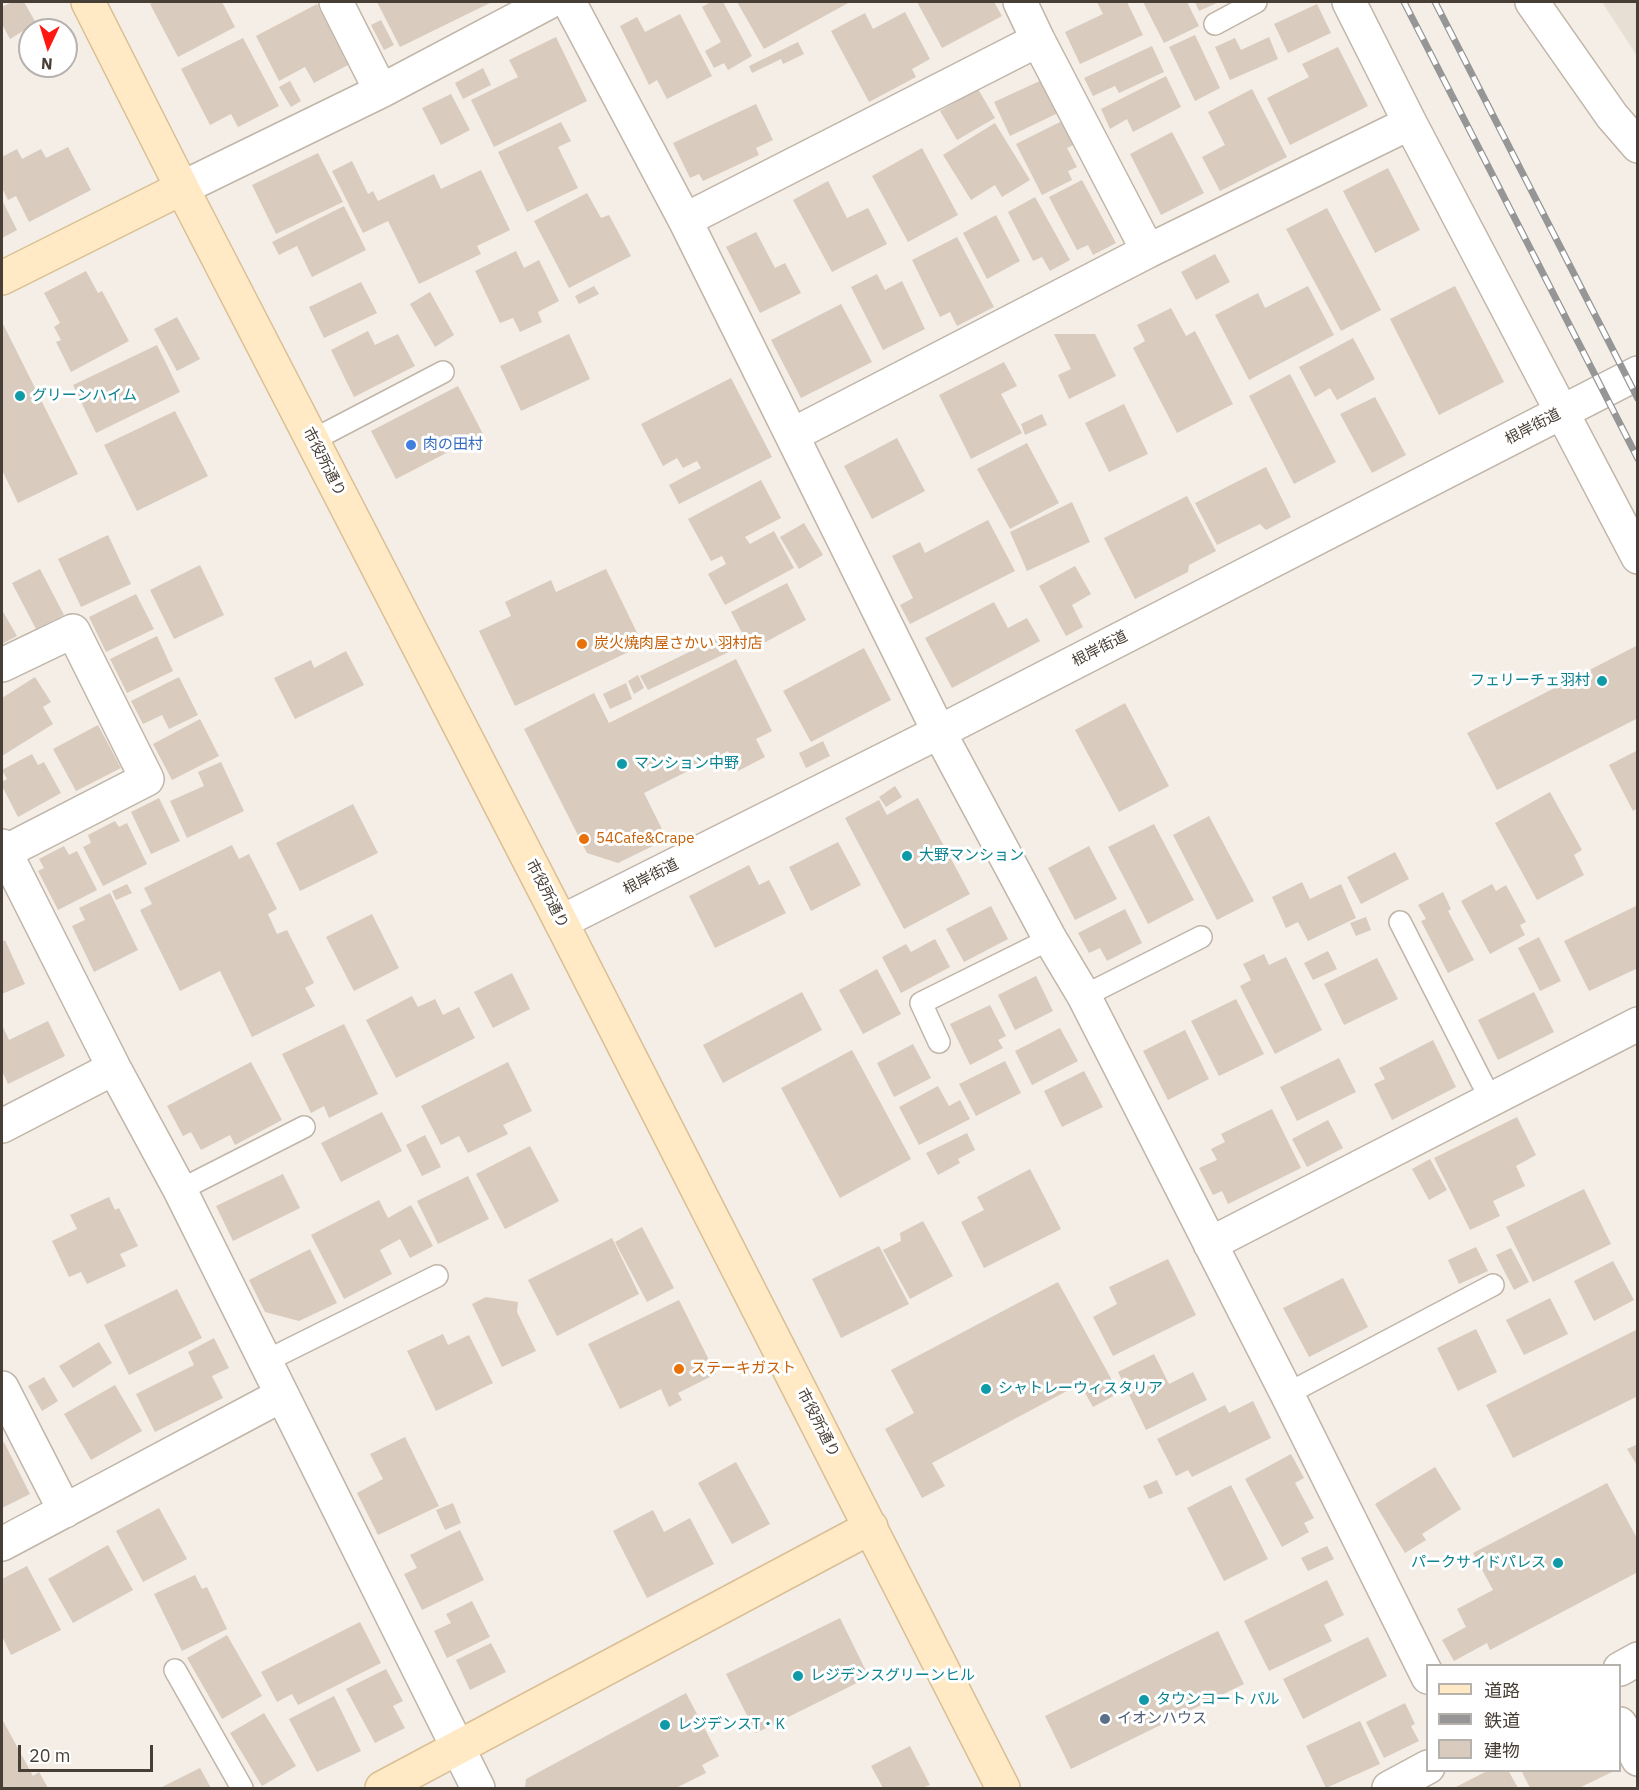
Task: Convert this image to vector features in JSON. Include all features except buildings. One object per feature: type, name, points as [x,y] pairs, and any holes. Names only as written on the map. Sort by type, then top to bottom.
[{"type":"street","name":"市役所通り","points":[[88,2],[1003,1788]]},
{"type":"street","points":[[336,2],[381,91]]},
{"type":"street","points":[[2,278],[381,91],[549,2]]},
{"type":"street","points":[[569,2],[685,220],[939,732],[1050,939],[1084,996],[1426,1673]]},
{"type":"street","points":[[1020,2],[1148,251]]},
{"type":"street","points":[[1349,2],[1638,557]]},
{"type":"street","points":[[1532,2],[1612,116],[1638,146]]},
{"type":"street","points":[[685,220],[1038,40]]},
{"type":"street","points":[[792,435],[1148,251],[1410,123]]},
{"type":"street","name":"根岸街道","points":[[561,922],[939,732],[1638,374]]},
{"type":"street","points":[[2,665],[73,631],[147,778],[3,849],[114,1068],[180,1190],[478,1788]]},
{"type":"street","points":[[1210,1244],[1638,1024]]},
{"type":"street","points":[[3,1120],[114,1068]]},
{"type":"street","points":[[2,1388],[65,1511]]},
{"type":"street","points":[[2,1544],[282,1395]]},
{"type":"street","points":[[382,1788],[871,1527]]},
{"type":"street","points":[[1621,1668],[1638,1659]]},
{"type":"street","points":[[1621,1726],[1638,1759]]},
{"type":"street","points":[[1389,1788],[1426,1768]]},
{"type":"lane","points":[[1215,24],[1256,2]]},
{"type":"lane","points":[[312,440],[443,372]]},
{"type":"lane","points":[[1400,922],[1491,1100]]},
{"type":"lane","points":[[1084,996],[1201,937]]},
{"type":"lane","points":[[939,1042],[921,1003],[1050,939]]},
{"type":"lane","points":[[180,1190],[304,1126]]},
{"type":"lane","points":[[266,1361],[437,1275]]},
{"type":"lane","points":[[1287,1394],[1493,1285]]},
{"type":"lane","points":[[175,1670],[242,1788]]},
{"type":"shaded area","points":[[1602,2],[1637,2],[1637,56]]},
{"type":"railway","points":[[1404,2],[1638,459]]},
{"type":"railway","points":[[1435,2],[1638,399]]},
{"type":"place","name":"グリーンハイム","points":[[20,396]]},
{"type":"place","name":"肉の田村","points":[[411,445]]},
{"type":"place","name":"炭火焼肉屋さかい 羽村店","points":[[582,644]]},
{"type":"place","name":"フェリーチェ羽村","points":[[1602,681]]},
{"type":"place","name":"マンション中野","points":[[622,764]]},
{"type":"place","name":"54Cafe&Crape","points":[[584,839]]},
{"type":"place","name":"大野マンション","points":[[907,856]]},
{"type":"place","name":"ステーキガスト","points":[[679,1369]]},
{"type":"place","name":"シャトレーウィスタリア","points":[[986,1389]]},
{"type":"place","name":"パークサイドパレス","points":[[1558,1563]]},
{"type":"place","name":"レジデンスグリーンヒル","points":[[798,1676]]},
{"type":"place","name":"タウンコート パル","points":[[1144,1700]]},
{"type":"place","name":"イオンハウス","points":[[1105,1719]]},
{"type":"place","name":"レジデンスT・K","points":[[665,1725]]}]
